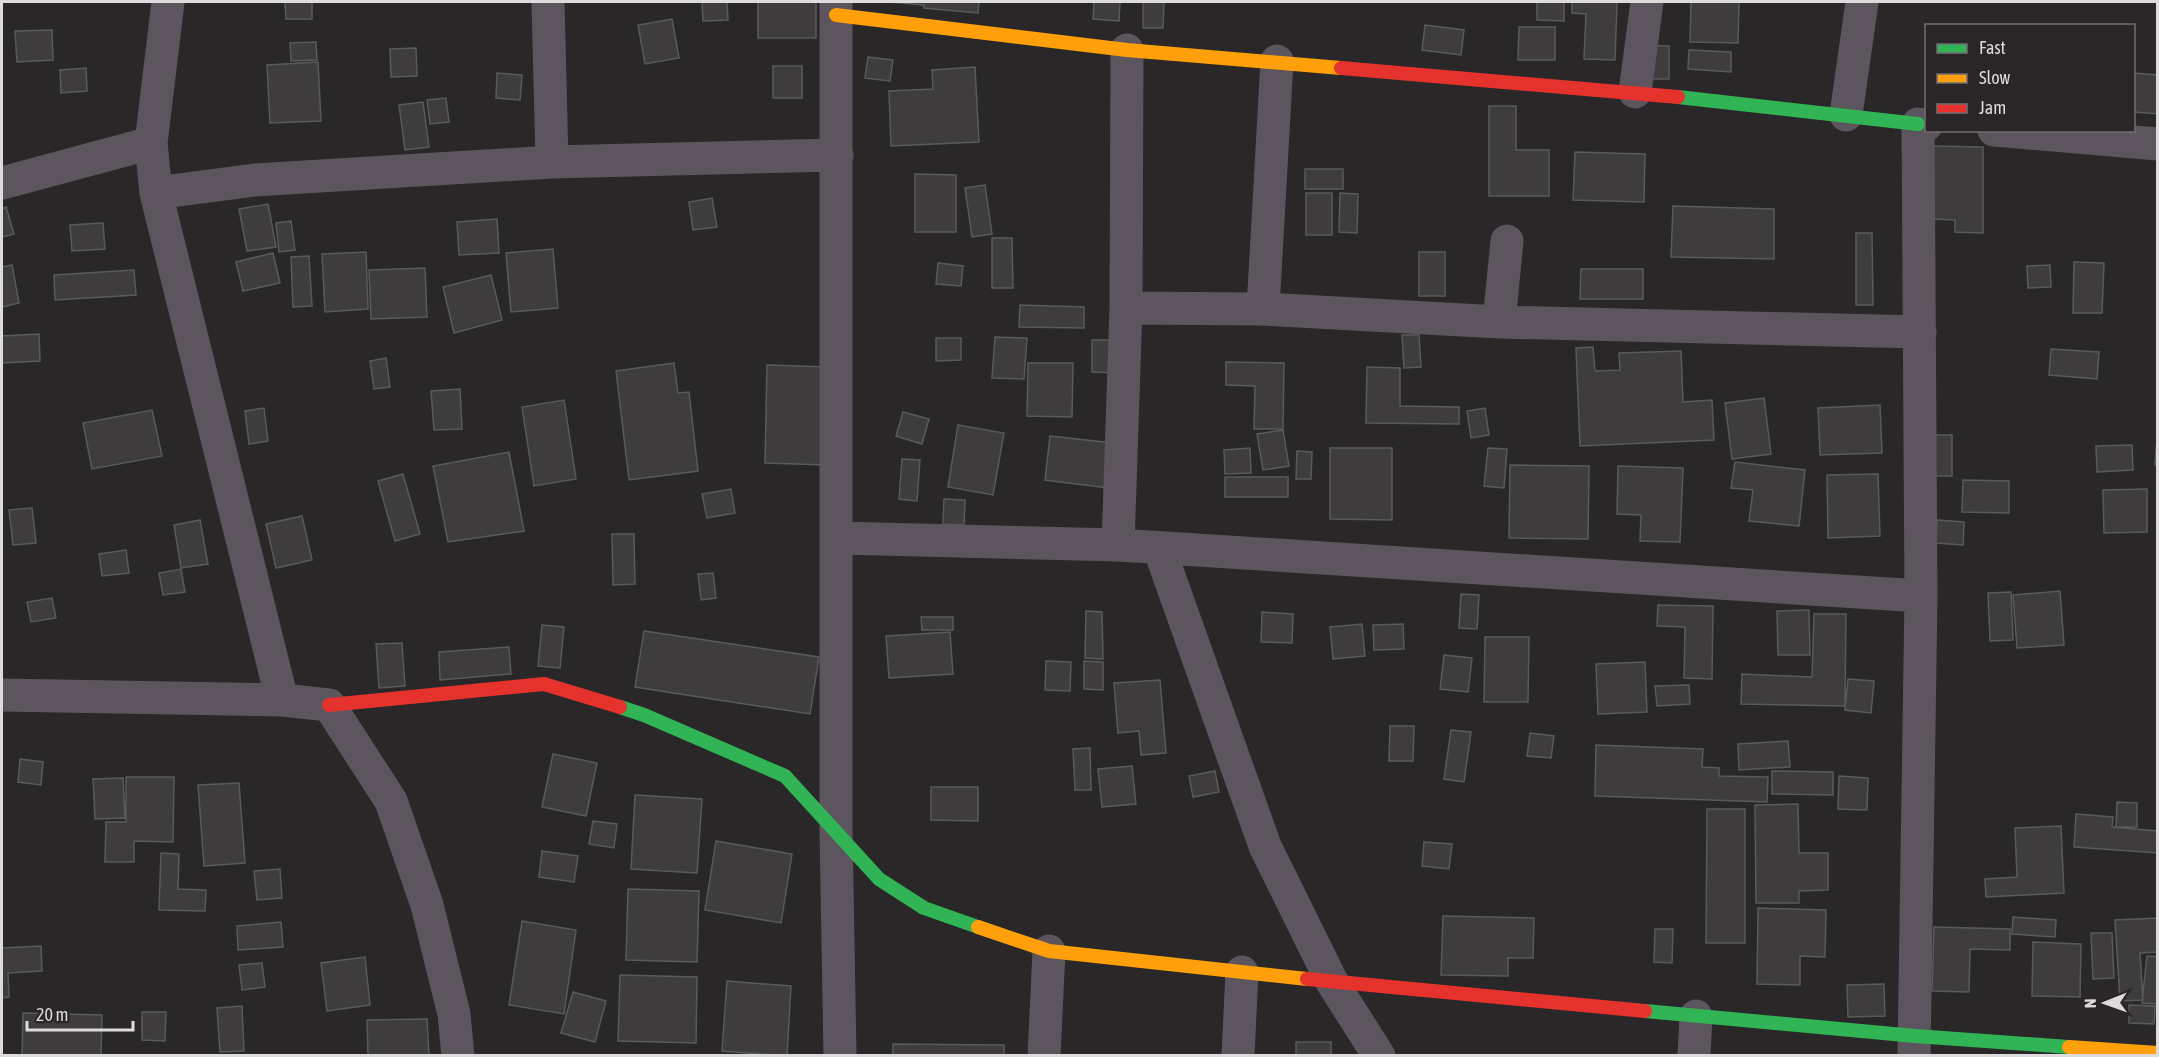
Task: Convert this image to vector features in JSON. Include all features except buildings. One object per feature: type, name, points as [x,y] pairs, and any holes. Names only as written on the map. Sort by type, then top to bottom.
[{"type":"street","points":[[168,2],[151,143],[156,193],[282,700]]},
{"type":"street","points":[[548,2],[552,162]]},
{"type":"street","points":[[1635,92],[1647,2]]},
{"type":"street","points":[[1846,115],[1862,2]]},
{"type":"street","points":[[840,1056],[837,830],[836,8],[1127,50],[1635,92],[1922,124],[1921,596],[1915,1046]]},
{"type":"street","points":[[1118,545],[1125,308],[1127,50]]},
{"type":"street","points":[[1263,309],[1277,62]]},
{"type":"street","points":[[2017,132],[2157,144]]},
{"type":"street","points":[[2,183],[151,143]]},
{"type":"street","points":[[156,193],[254,180],[552,162],[837,154]]},
{"type":"street","points":[[1499,322],[1507,241]]},
{"type":"street","points":[[1125,308],[1263,309],[1499,322],[1920,332]]},
{"type":"street","points":[[837,538],[1118,545],[1921,596]]},
{"type":"street","points":[[1159,548],[1265,846],[1332,982],[1379,1056]]},
{"type":"street","points":[[2,695],[282,700],[328,705],[544,684],[644,715],[785,776],[837,830],[879,879],[924,908],[1049,951],[1332,982],[1696,1016],[1915,1046],[2157,1053]]},
{"type":"street","points":[[328,705],[391,801],[427,905],[454,1014],[458,1056]]},
{"type":"street","points":[[1044,1056],[1049,951]]},
{"type":"street","points":[[1238,1056],[1242,972]]},
{"type":"street","points":[[1694,1056],[1696,1016]]},
{"type":"traffic: fast","points":[[1678,97],[1918,124]]},
{"type":"traffic: fast","points":[[620,707],[644,715],[785,776],[879,879],[924,908],[978,927]]},
{"type":"traffic: fast","points":[[1645,1011],[1915,1036],[2069,1047]]},
{"type":"traffic: slow","points":[[836,15],[1127,50],[1341,68]]},
{"type":"traffic: slow","points":[[978,927],[1049,951],[1307,979]]},
{"type":"traffic: slow","points":[[2069,1047],[2158,1053]]},
{"type":"traffic: jam","points":[[1341,68],[1678,97]]},
{"type":"traffic: jam","points":[[329,705],[544,684],[620,707]]},
{"type":"traffic: jam","points":[[1307,979],[1645,1011]]}]
